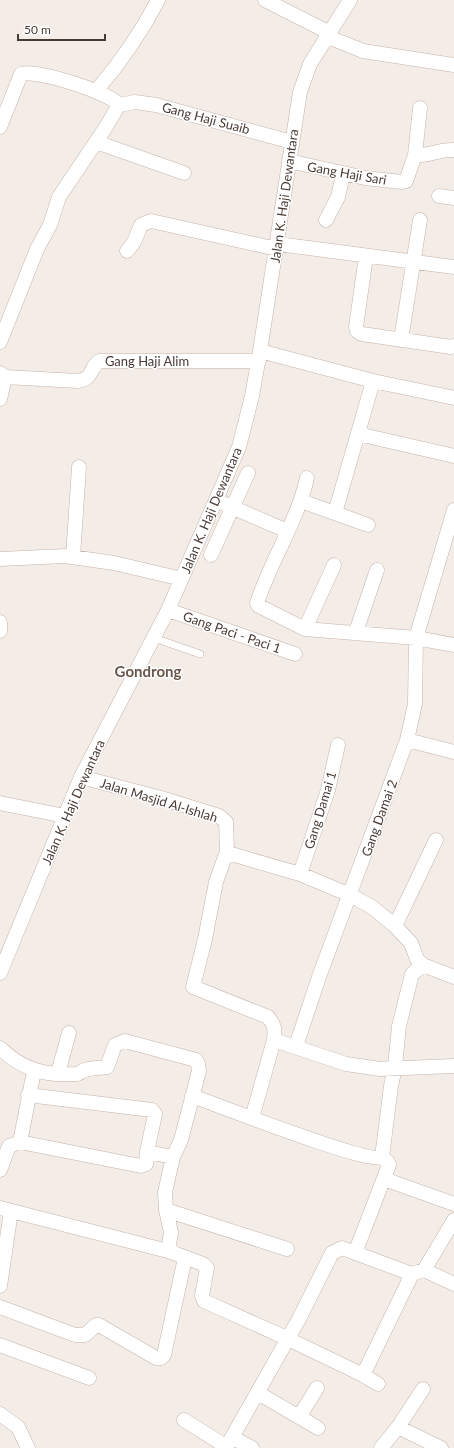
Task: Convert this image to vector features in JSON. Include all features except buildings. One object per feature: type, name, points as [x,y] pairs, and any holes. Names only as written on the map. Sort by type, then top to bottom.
[{"type":"street","points":[[96,90],[117,67],[147,22],[158,0]]},
{"type":"street","points":[[264,0],[327,34],[363,51],[454,65]]},
{"type":"street","name":"Jalan K. Haji Dewantara","points":[[0,973],[5,950],[81,777],[168,610],[239,447],[260,356],[300,92],[310,64],[327,34],[350,0]]},
{"type":"street","points":[[0,127],[21,74],[27,72],[96,90],[111,98],[119,105],[59,197],[50,225],[37,249],[0,342]]},
{"type":"street","name":"Gang Haji Suaib","points":[[119,105],[135,102],[156,105],[292,142]]},
{"type":"street","points":[[420,108],[415,156],[427,156],[445,149],[454,150]]},
{"type":"street","points":[[96,142],[184,173]]},
{"type":"street","name":"Gang Haji Sari","points":[[289,161],[365,178],[406,181],[415,156]]},
{"type":"street","points":[[326,220],[338,197],[343,174]]},
{"type":"street","points":[[439,196],[454,198]]},
{"type":"street","points":[[401,340],[420,220]]},
{"type":"street","points":[[127,251],[134,242],[141,225],[151,221],[277,247],[454,267]]},
{"type":"street","points":[[366,256],[356,327],[357,331],[362,334],[451,347],[454,346]]},
{"type":"street","points":[[260,356],[454,398]]},
{"type":"street","name":"Gang Haji Alim","points":[[2,375],[78,381],[85,380],[92,373],[99,361],[260,356]]},
{"type":"street","points":[[0,399],[2,375]]},
{"type":"street","points":[[335,513],[373,381]]},
{"type":"street","points":[[358,434],[454,456]]},
{"type":"street","points":[[73,557],[79,467]]},
{"type":"street","points":[[211,555],[248,473]]},
{"type":"street","points":[[307,478],[301,501],[263,584],[257,603],[259,606],[306,629],[315,631],[356,632],[416,638],[454,645]]},
{"type":"street","points":[[217,500],[287,531]]},
{"type":"street","points":[[301,501],[368,525]]},
{"type":"street","name":"Gang Damai 2","points":[[296,1046],[320,974],[407,740],[415,704],[416,638],[454,510]]},
{"type":"street","points":[[0,559],[65,556],[114,563],[182,579]]},
{"type":"street","points":[[306,629],[334,565]]},
{"type":"street","points":[[356,632],[377,570]]},
{"type":"street","name":"Gang Paci - Paci 1","points":[[168,610],[295,654]]},
{"type":"street","points":[[0,622],[0,631]]},
{"type":"street","points":[[407,740],[454,752]]},
{"type":"street","name":"Gang Damai 1","points":[[300,874],[328,790],[338,745]]},
{"type":"street","name":"Jalan Masjid Al-Ishlah","points":[[81,777],[162,798],[219,816],[226,822],[227,851]]},
{"type":"street","points":[[0,803],[65,816]]},
{"type":"street","points":[[395,926],[436,840]]},
{"type":"street","points":[[252,1118],[274,1040],[275,1028],[273,1022],[268,1017],[193,987],[205,939],[216,882],[227,851],[243,859],[300,874],[350,895],[372,907],[395,926],[411,943],[417,959],[423,965],[454,977]]},
{"type":"street","points":[[355,1254],[389,1165],[382,1157],[391,1086],[395,1068],[398,1026],[408,984],[412,974],[423,965]]},
{"type":"street","points":[[58,1073],[69,1033]]},
{"type":"street","points":[[274,1040],[296,1046],[346,1064],[380,1069],[454,1066]]},
{"type":"street","points":[[0,1048],[14,1062],[34,1071],[58,1073],[77,1074],[84,1070],[106,1067],[115,1045],[125,1041],[196,1060],[199,1071],[181,1140],[173,1157],[165,1192],[166,1210],[171,1232],[168,1251]]},
{"type":"street","points":[[20,1142],[28,1095],[34,1071]]},
{"type":"street","points":[[0,1170],[9,1146],[20,1142],[141,1166],[146,1164],[155,1114],[152,1110],[28,1095]]},
{"type":"street","points":[[192,1096],[354,1153],[368,1157],[382,1157]]},
{"type":"street","points":[[147,1152],[173,1157]]},
{"type":"street","points":[[384,1179],[454,1204]]},
{"type":"street","points":[[0,1286],[5,1209],[168,1251],[203,1264],[207,1268],[202,1296],[204,1301],[288,1339],[363,1375],[378,1384]]},
{"type":"street","points":[[166,1210],[287,1249]]},
{"type":"street","points":[[363,1375],[418,1272],[454,1220]]},
{"type":"street","points":[[228,1444],[288,1339],[332,1254],[342,1248],[355,1254],[454,1284]]},
{"type":"street","points":[[0,1307],[75,1335],[85,1335],[96,1325],[99,1325],[150,1354],[161,1358],[164,1355],[186,1258]]},
{"type":"street","points":[[0,1345],[89,1378]]},
{"type":"street","points":[[299,1417],[317,1388]]},
{"type":"street","points":[[381,1448],[423,1389]]},
{"type":"street","points":[[258,1393],[318,1428]]},
{"type":"street","points":[[0,1414],[18,1427],[28,1448]]},
{"type":"street","points":[[184,1420],[228,1444],[252,1448]]},
{"type":"street","points":[[398,1426],[441,1448]]},
{"type":"lane","points":[[154,638],[200,654]]},
{"type":"district","name":"Gondrong","points":[[148,672]]}]
